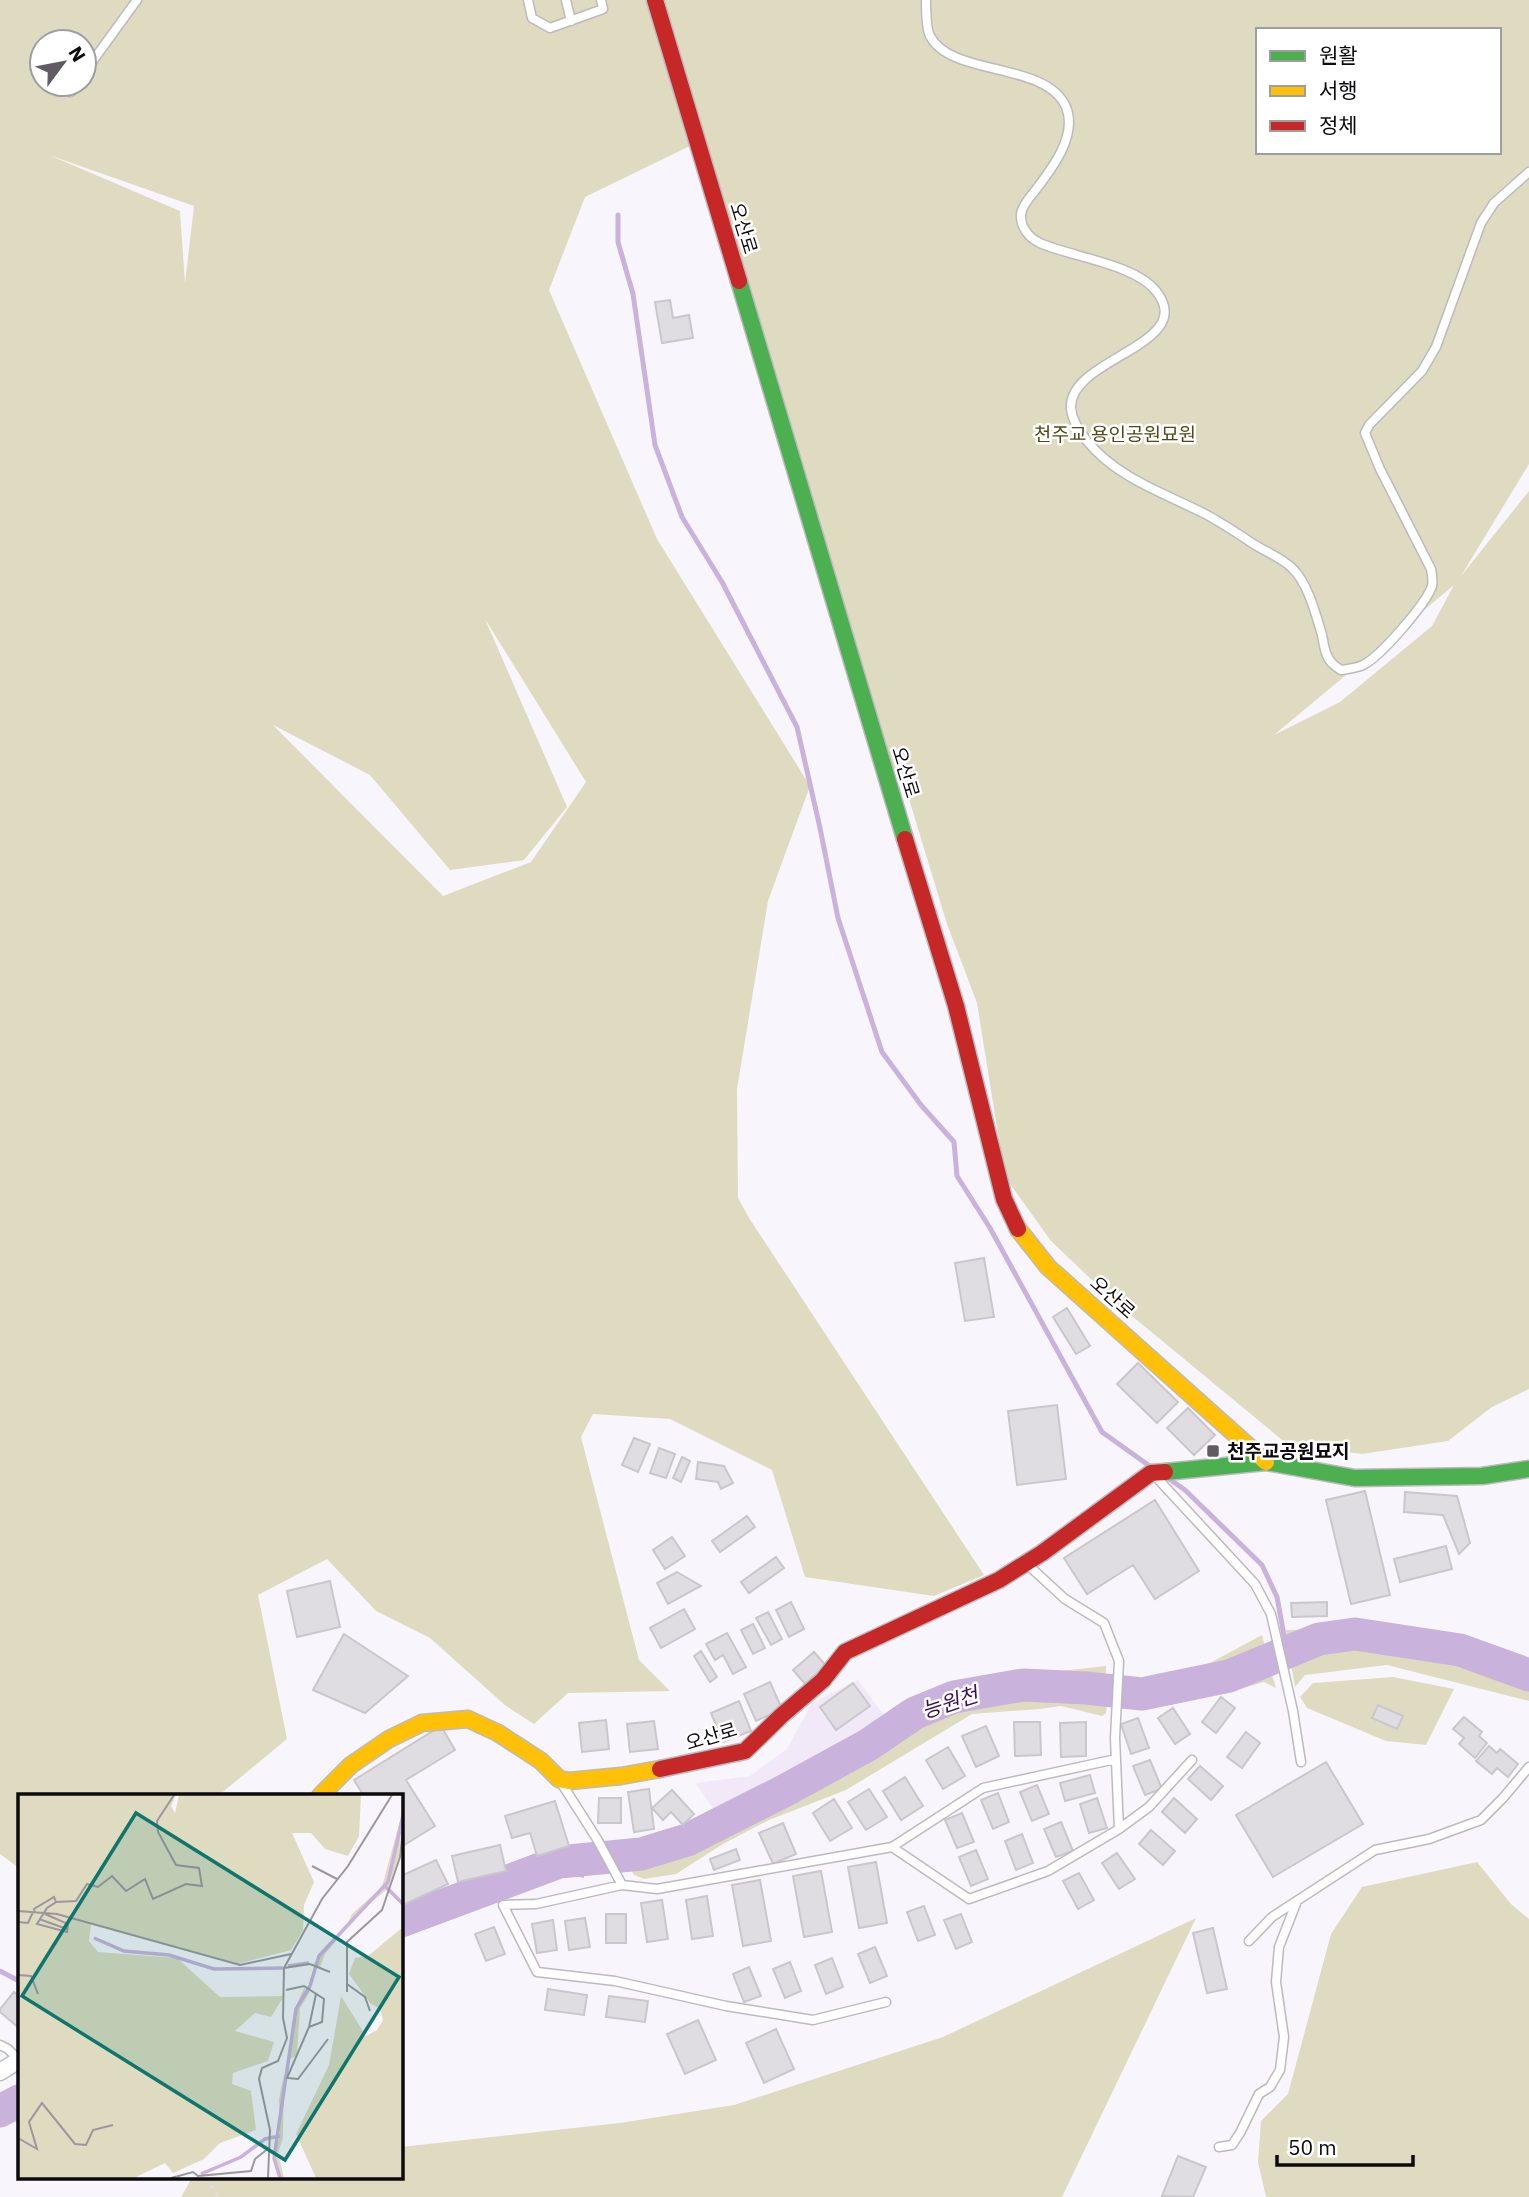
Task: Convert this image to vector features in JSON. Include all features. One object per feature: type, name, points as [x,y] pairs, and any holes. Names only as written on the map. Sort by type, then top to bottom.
[{"type":"street","name":"오산로","points":[[655,0],[956,1006],[1004,1199],[1021,1234],[1048,1266],[1266,1462]]},
{"type":"street","points":[[1152,1473],[1266,1462],[1355,1478],[1482,1476],[1529,1469]]},
{"type":"street","name":"오산로","points":[[559,1779],[569,1781],[621,1776],[687,1765],[746,1751],[781,1716],[823,1681],[845,1652],[999,1580],[1152,1473]]},
{"type":"street","points":[[322,1794],[351,1765],[389,1739],[422,1723],[468,1719],[498,1733],[541,1761],[559,1779]]},
{"type":"street","points":[[0,2072],[18,2061]]},
{"type":"lane","points":[[98,53],[136,0]]},
{"type":"lane","points":[[528,0],[532,18],[550,28],[603,9],[601,0]]},
{"type":"lane","points":[[566,0],[571,21]]},
{"type":"lane","points":[[926,0],[929,35],[940,49],[971,62],[1042,82],[1056,92],[1067,108],[1066,142],[1052,169],[1025,204],[1021,214],[1024,231],[1038,243],[1111,266],[1142,279],[1156,291],[1164,305],[1164,317],[1157,331],[1139,345],[1102,366],[1086,378],[1077,390],[1071,407],[1076,427],[1099,456],[1128,477],[1209,516],[1292,568],[1306,588],[1327,655],[1341,670],[1363,665],[1383,649],[1420,605],[1432,585],[1431,569],[1380,469],[1365,433],[1369,425],[1422,371],[1436,347],[1481,223],[1494,203],[1529,172]]},
{"type":"lane","points":[[1152,1473],[1255,1584],[1271,1614],[1293,1711],[1301,1762]]},
{"type":"lane","points":[[1026,1563],[1065,1599],[1104,1623],[1119,1661],[1115,1738],[1119,1829]]},
{"type":"lane","points":[[886,2002],[813,2020],[726,2006],[615,1981],[537,1972],[503,1905],[536,1903],[622,1885],[657,1889],[892,1847],[983,1788],[1116,1759]]},
{"type":"lane","points":[[892,1847],[969,1899],[1048,1871],[1119,1829],[1149,1807],[1192,1760]]},
{"type":"lane","points":[[1249,1941],[1272,1917],[1375,1850],[1429,1839],[1481,1819],[1529,1767]]},
{"type":"lane","points":[[559,1779],[622,1885]]},
{"type":"lane","points":[[1219,2147],[1232,2145],[1259,2094],[1270,2087],[1280,2070],[1284,2037],[1276,1982],[1279,1947],[1297,1901]]},
{"type":"lane","points":[[0,2045],[18,2059]]},
{"type":"path","points":[[207,2180],[219,2197]]},
{"type":"shaded area","points":[[858,1680],[886,1718],[717,1814],[695,1783],[750,1776],[787,1749],[812,1703]]},
{"type":"shaded area","points":[[583,1849],[584,1878],[569,1875],[529,1882],[518,1891],[507,1882],[519,1874]]},
{"type":"green space","name":"천주교 용인공원묘원","points":[[0,0],[1529,0],[1529,464],[1461,576],[1529,491],[1529,1389],[1492,1407],[1448,1441],[1362,1454],[1287,1444],[1115,1302],[1051,1241],[1005,1177],[977,1003],[947,924],[902,776],[885,774],[696,143],[585,197],[549,290],[657,539],[810,786],[768,901],[737,1089],[738,1198],[984,1575],[934,1596],[805,1577],[772,1470],[670,1419],[593,1414],[581,1437],[639,1660],[670,1691],[568,1693],[534,1724],[506,1706],[430,1638],[376,1611],[327,1559],[258,1595],[287,1739],[220,1794],[18,1794],[18,1867],[0,1854]],"holes":[[[49,155],[194,206],[185,283],[180,211]],[[1454,585],[1432,626],[1340,702],[1274,735]],[[485,619],[586,782],[531,862],[443,896],[273,725],[370,775],[450,870],[524,860],[567,807]]]},
{"type":"green space","points":[[1355,1629],[1460,1646],[1529,1673],[1460,1649],[1354,1632],[1318,1637],[1289,1648],[1286,1630]]},
{"type":"green space","points":[[1262,1635],[1268,1658],[1229,1674],[1142,1693],[1126,1690],[1128,1679],[1155,1682],[1208,1664]]},
{"type":"green space","points":[[1351,1639],[1458,1655],[1529,1680],[1529,1701],[1387,1665],[1305,1675],[1295,1687],[1289,1654]]},
{"type":"green space","points":[[1268,1661],[1276,1688],[1264,1682],[1240,1689],[1204,1689],[1144,1704],[1126,1704],[1127,1695],[1142,1695],[1230,1677]]},
{"type":"green space","points":[[1106,1666],[1105,1688],[1025,1682],[951,1695],[912,1712],[867,1744],[784,1790],[685,1839],[639,1853],[620,1854],[614,1846],[637,1848],[699,1830],[793,1783],[869,1738],[891,1719],[957,1689],[1017,1676]]},
{"type":"green space","points":[[1393,1677],[1454,1689],[1426,1745],[1386,1741],[1307,1708],[1300,1697],[1313,1683]]},
{"type":"green space","points":[[1021,1689],[1108,1693],[1106,1713],[1102,1716],[1061,1706],[972,1714],[846,1790],[769,1820],[723,1844],[676,1874],[644,1879],[634,1875],[625,1860],[644,1858],[695,1841],[869,1748],[916,1717],[957,1699]]},
{"type":"green space","points":[[1477,1862],[1511,1904],[1529,1919],[1529,2197],[1266,2197],[1258,2162],[1261,2121],[1288,2094],[1331,1934],[1362,1887]]},
{"type":"green space","points":[[514,1874],[507,1879],[402,1918],[402,1909],[450,1892]]},
{"type":"green space","points":[[506,1884],[511,1890],[518,1892],[402,1931],[402,1925]]},
{"type":"green space","points":[[1196,1918],[1062,2197],[181,2197],[191,2180],[402,2180],[402,2147],[620,2123],[734,2105],[943,2037]]},
{"type":"building","points":[[670,300],[673,318],[689,315],[693,338],[662,343],[655,302]]},
{"type":"building","points":[[984,1258],[994,1317],[965,1321],[955,1263]]},
{"type":"building","points":[[1067,1308],[1090,1346],[1076,1354],[1053,1317]]},
{"type":"building","points":[[1138,1363],[1178,1402],[1157,1423],[1117,1384]]},
{"type":"building","points":[[1057,1405],[1066,1479],[1017,1485],[1008,1411]]},
{"type":"building","points":[[1188,1408],[1215,1435],[1194,1455],[1167,1428]]},
{"type":"building","points":[[634,1438],[650,1444],[638,1472],[622,1465]]},
{"type":"building","points":[[659,1448],[675,1454],[666,1478],[650,1473]]},
{"type":"building","points":[[682,1457],[690,1461],[681,1482],[673,1478]]},
{"type":"building","points":[[698,1462],[724,1466],[733,1483],[721,1489],[718,1482],[696,1479]]},
{"type":"building","points":[[1365,1491],[1390,1595],[1351,1604],[1326,1500]]},
{"type":"building","points":[[1405,1492],[1457,1496],[1470,1543],[1459,1554],[1443,1515],[1404,1512]]},
{"type":"building","points":[[1155,1500],[1199,1571],[1155,1599],[1133,1565],[1087,1594],[1064,1558]]},
{"type":"building","points":[[747,1516],[755,1527],[720,1552],[712,1541]]},
{"type":"building","points":[[672,1537],[685,1556],[665,1569],[653,1550]]},
{"type":"building","points":[[1446,1546],[1452,1569],[1400,1582],[1394,1559]]},
{"type":"building","points":[[776,1557],[784,1568],[749,1593],[741,1582]]},
{"type":"building","points":[[677,1572],[701,1586],[668,1604],[657,1583]]},
{"type":"building","points":[[330,1581],[340,1627],[297,1637],[287,1591]]},
{"type":"building","points":[[791,1602],[804,1629],[789,1637],[776,1610]]},
{"type":"building","points":[[1327,1602],[1327,1616],[1292,1617],[1291,1603]]},
{"type":"building","points":[[684,1609],[695,1629],[661,1648],[650,1628]]},
{"type":"building","points":[[768,1612],[782,1639],[771,1645],[756,1618]]},
{"type":"building","points":[[753,1624],[765,1648],[753,1654],[741,1630]]},
{"type":"building","points":[[727,1633],[746,1667],[733,1674],[723,1655],[715,1660],[706,1644]]},
{"type":"building","points":[[344,1634],[408,1676],[365,1713],[313,1690]]},
{"type":"building","points":[[701,1651],[717,1677],[710,1682],[694,1656]]},
{"type":"building","points":[[814,1652],[828,1668],[807,1686],[793,1670]]},
{"type":"building","points":[[770,1682],[782,1709],[756,1721],[744,1694]]},
{"type":"building","points":[[853,1683],[870,1706],[836,1730],[820,1707]]},
{"type":"building","points":[[1221,1697],[1235,1708],[1216,1733],[1202,1722]]},
{"type":"building","points":[[739,1701],[751,1731],[723,1742],[711,1713]]},
{"type":"building","points":[[1378,1705],[1403,1716],[1397,1729],[1372,1718]]},
{"type":"building","points":[[1173,1708],[1190,1734],[1175,1744],[1158,1718]]},
{"type":"building","points":[[1464,1717],[1482,1732],[1479,1736],[1487,1743],[1475,1758],[1459,1744],[1464,1738],[1453,1729]]},
{"type":"building","points":[[1138,1718],[1149,1748],[1131,1754],[1121,1724]]},
{"type":"building","points":[[606,1720],[609,1749],[582,1752],[579,1723]]},
{"type":"building","points":[[654,1721],[658,1749],[630,1752],[627,1724]]},
{"type":"building","points":[[1014,1722],[1040,1722],[1041,1755],[1015,1756]]},
{"type":"building","points":[[1086,1722],[1086,1756],[1061,1757],[1060,1723]]},
{"type":"building","points":[[441,1726],[455,1750],[406,1780],[435,1826],[402,1846],[402,1794],[363,1794],[354,1780]]},
{"type":"building","points":[[986,1726],[999,1756],[976,1767],[962,1736]]},
{"type":"building","points":[[1246,1732],[1260,1743],[1242,1768],[1227,1757]]},
{"type":"building","points":[[1489,1746],[1497,1753],[1500,1749],[1518,1764],[1508,1777],[1497,1768],[1492,1774],[1476,1761]]},
{"type":"building","points":[[948,1747],[965,1776],[943,1789],[926,1760]]},
{"type":"building","points":[[1150,1760],[1162,1789],[1145,1795],[1133,1766]]},
{"type":"building","points":[[1326,1762],[1363,1824],[1273,1877],[1236,1815]]},
{"type":"building","points":[[1200,1766],[1223,1786],[1211,1800],[1188,1779]]},
{"type":"building","points":[[1090,1775],[1095,1793],[1065,1801],[1060,1783]]},
{"type":"building","points":[[905,1777],[923,1806],[901,1820],[883,1791]]},
{"type":"building","points":[[1037,1785],[1049,1814],[1032,1821],[1020,1792]]},
{"type":"building","points":[[649,1789],[654,1829],[634,1832],[628,1792]]},
{"type":"building","points":[[869,1789],[887,1817],[866,1830],[848,1802]]},
{"type":"building","points":[[672,1790],[694,1814],[683,1825],[671,1812],[663,1820],[652,1808]]},
{"type":"building","points":[[998,1793],[1009,1822],[993,1829],[981,1800]]},
{"type":"building","points":[[599,1798],[621,1798],[621,1823],[598,1823]]},
{"type":"building","points":[[1097,1798],[1107,1828],[1089,1833],[1080,1804]]},
{"type":"building","points":[[1174,1798],[1197,1819],[1185,1833],[1162,1812]]},
{"type":"building","points":[[834,1799],[852,1828],[830,1841],[813,1813]]},
{"type":"building","points":[[555,1801],[569,1846],[537,1856],[530,1833],[512,1838],[505,1816]]},
{"type":"building","points":[[962,1813],[974,1842],[957,1848],[945,1820]]},
{"type":"building","points":[[1061,1822],[1073,1851],[1056,1857],[1044,1829]]},
{"type":"building","points":[[783,1823],[796,1854],[773,1864],[759,1833]]},
{"type":"building","points":[[1151,1830],[1175,1851],[1163,1865],[1139,1844]]},
{"type":"building","points":[[1022,1834],[1033,1863],[1016,1870],[1005,1841]]},
{"type":"building","points":[[500,1845],[506,1871],[458,1882],[452,1856]]},
{"type":"building","points":[[736,1849],[740,1860],[714,1870],[710,1859]]},
{"type":"building","points":[[976,1850],[988,1879],[971,1886],[959,1857]]},
{"type":"building","points":[[1117,1853],[1135,1879],[1119,1889],[1102,1863]]},
{"type":"building","points":[[436,1860],[448,1884],[403,1905],[402,1876]]},
{"type":"building","points":[[876,1862],[887,1923],[859,1928],[848,1867]]},
{"type":"building","points":[[821,1871],[832,1932],[804,1937],[793,1876]]},
{"type":"building","points":[[1079,1873],[1094,1900],[1078,1909],[1063,1881]]},
{"type":"building","points":[[760,1880],[771,1941],[743,1946],[732,1885]]},
{"type":"building","points":[[707,1896],[713,1936],[692,1939],[686,1900]]},
{"type":"building","points":[[662,1900],[668,1939],[647,1942],[641,1903]]},
{"type":"building","points":[[924,1906],[935,1935],[918,1941],[907,1912]]},
{"type":"building","points":[[606,1914],[626,1914],[626,1943],[606,1943]]},
{"type":"building","points":[[961,1914],[972,1942],[956,1949],[944,1920]]},
{"type":"building","points":[[585,1918],[590,1947],[569,1950],[565,1921]]},
{"type":"building","points":[[553,1920],[557,1950],[537,1953],[532,1924]]},
{"type":"building","points":[[494,1927],[505,1954],[486,1961],[475,1934]]},
{"type":"building","points":[[1213,1928],[1227,1989],[1207,1993],[1193,1933]]},
{"type":"building","points":[[875,1947],[887,1976],[870,1983],[858,1954]]},
{"type":"building","points":[[832,1958],[843,1987],[826,1994],[815,1965]]},
{"type":"building","points":[[790,1962],[801,1991],[785,1998],[773,1969]]},
{"type":"building","points":[[749,1967],[761,1996],[744,2002],[733,1974]]},
{"type":"building","points":[[548,1989],[587,1995],[584,2015],[545,2010]]},
{"type":"building","points":[[14,1992],[18,1995],[18,2027],[0,2012]]},
{"type":"building","points":[[609,1996],[648,2001],[645,2022],[606,2017]]},
{"type":"building","points":[[698,2020],[716,2060],[685,2074],[667,2034]]},
{"type":"building","points":[[776,2029],[794,2069],[764,2083],[746,2043]]},
{"type":"building","points":[[1178,2156],[1206,2167],[1193,2197],[1162,2196]]},
{"type":"waterway","points":[[618,215],[618,242],[633,294],[655,445],[682,517],[722,582],[797,727],[838,918],[882,1052],[921,1105],[954,1142],[957,1176],[990,1228],[1102,1432],[1151,1467]]},
{"type":"waterway","points":[[1168,1478],[1185,1490],[1262,1565],[1277,1597],[1287,1652]]},
{"type":"waterway","name":"능원천","points":[[402,1921],[559,1862],[641,1854],[687,1840],[868,1745],[915,1713],[954,1697],[1023,1685],[1142,1694],[1229,1676],[1319,1639],[1355,1634],[1460,1650],[1529,1675]]},
{"type":"waterway","points":[[0,1971],[18,1980]]},
{"type":"waterway","name":"능원천","points":[[0,2111],[18,2102]]},
{"type":"traffic: fast","points":[[739,281],[905,839]]},
{"type":"traffic: fast","points":[[1165,1472],[1266,1462],[1355,1478],[1482,1476],[1529,1469]]},
{"type":"traffic: slow","points":[[1018,1229],[1048,1267],[1266,1462]]},
{"type":"traffic: slow","points":[[322,1794],[351,1765],[389,1739],[422,1723],[468,1719],[498,1733],[541,1761],[559,1779],[569,1781],[621,1776],[660,1769]]},
{"type":"traffic: jam","points":[[655,0],[739,281]]},
{"type":"traffic: jam","points":[[905,839],[956,1006],[1004,1199],[1018,1229]]},
{"type":"traffic: jam","points":[[660,1769],[745,1751],[823,1680],[845,1652],[999,1580],[1042,1553],[1151,1473],[1165,1472]]},
{"type":"place","name":"천주교공원묘지","points":[[1213,1451]]}]
